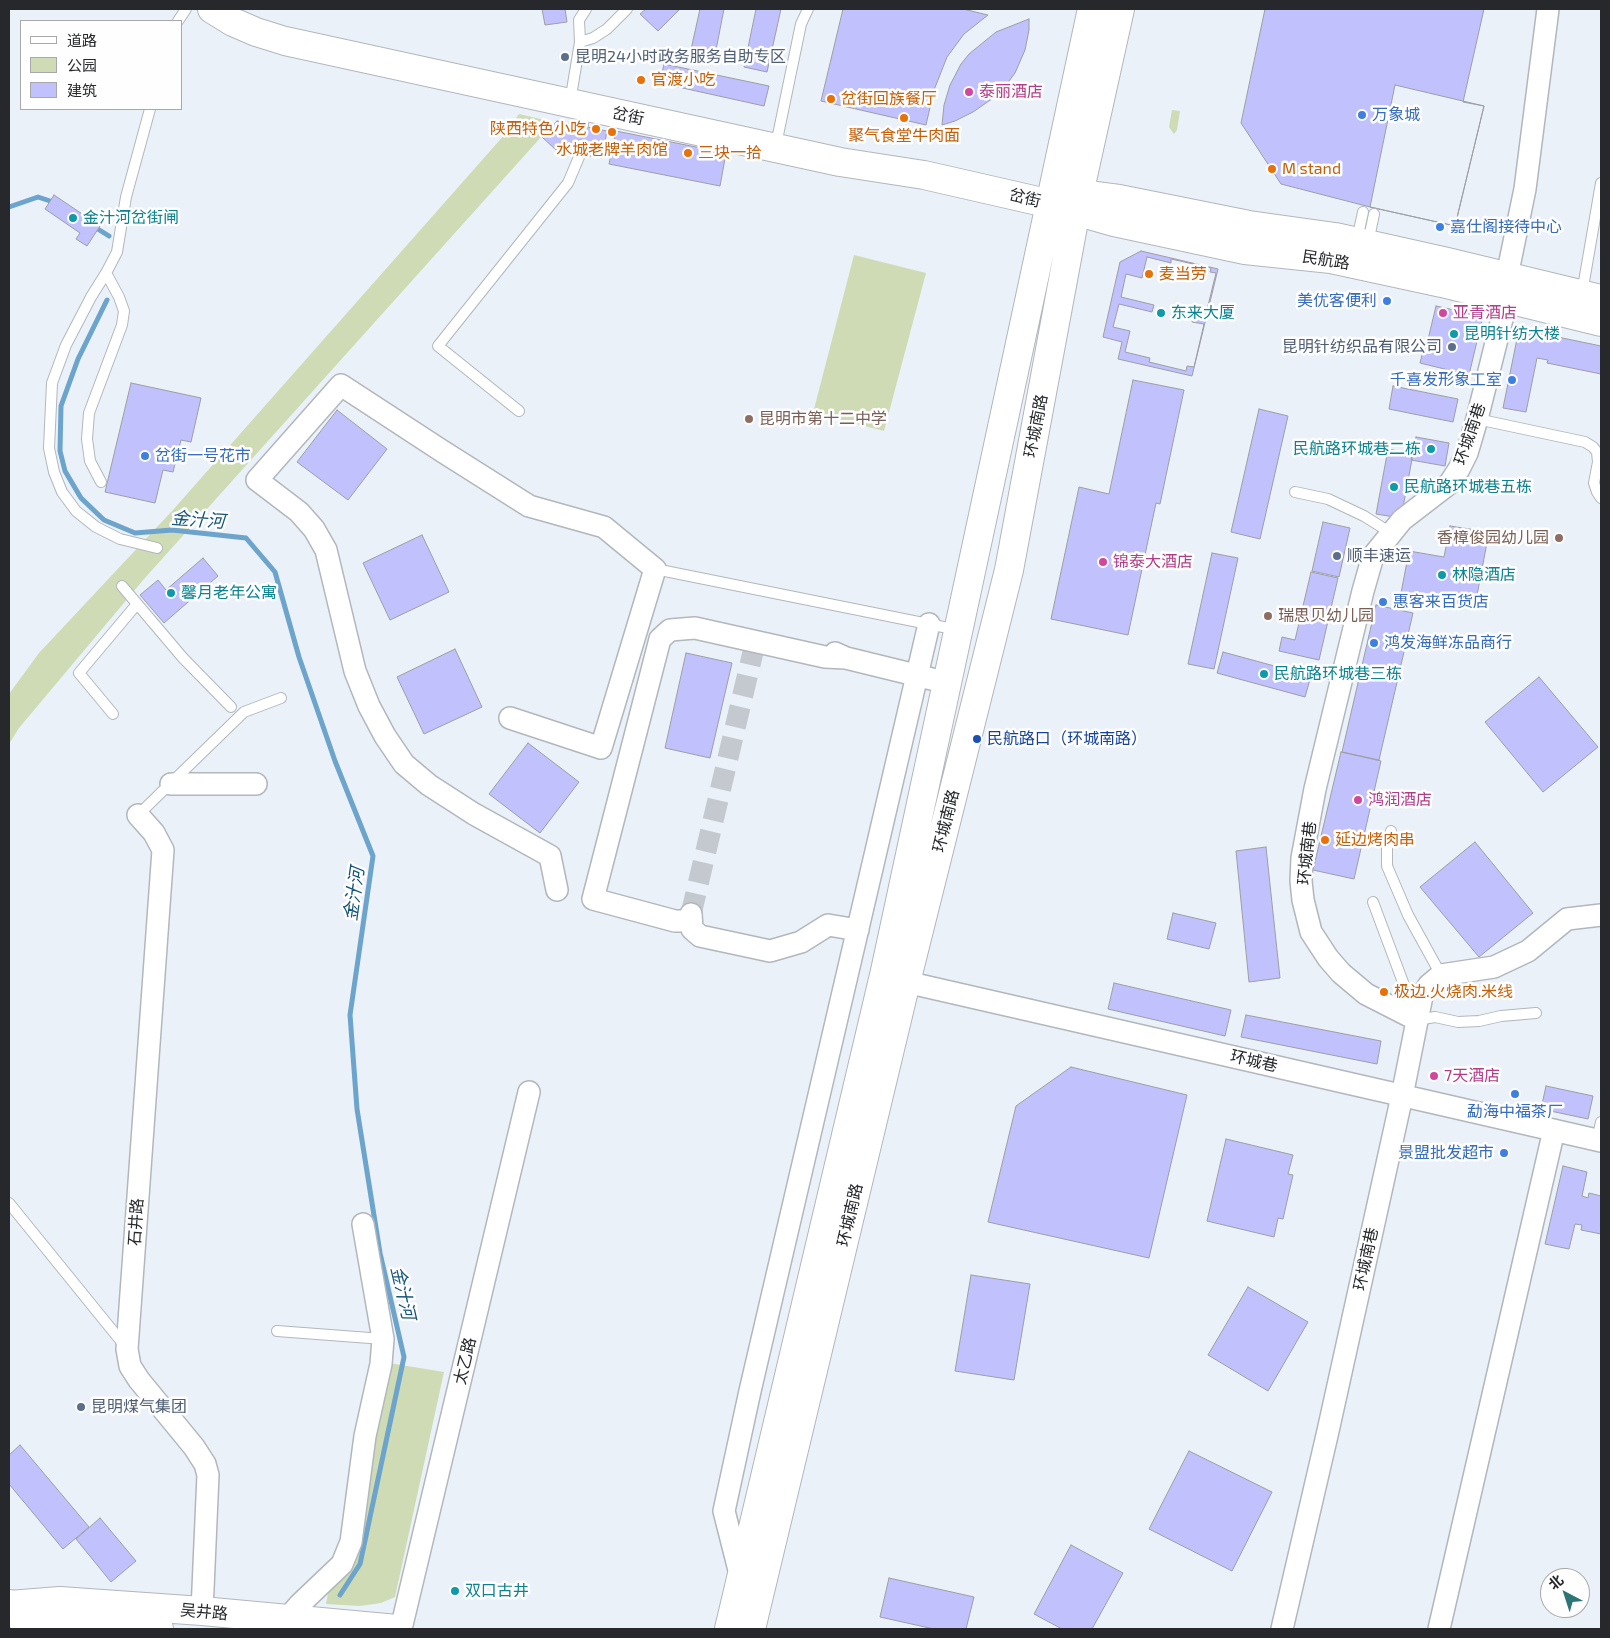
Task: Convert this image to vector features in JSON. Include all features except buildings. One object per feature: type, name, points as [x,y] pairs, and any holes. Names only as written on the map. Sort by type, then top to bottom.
[{"type":"main road","name":"岔街","points":[[212,9],[233,22],[285,41],[580,107],[840,162],[1065,200]]},
{"type":"main road","name":"岔街","points":[[236,9],[288,29],[580,107],[778,135],[843,150],[926,163],[1065,200]]},
{"type":"main road","name":"环城南路","points":[[752,1629],[906,982],[1009,570],[1092,9]]},
{"type":"main road","name":"环城南路","points":[[729,1629],[885,970],[959,630],[1065,200],[1120,9]]},
{"type":"main road","name":"民航路","points":[[1065,200],[1119,199],[1249,225],[1335,237],[1362,243],[1507,288],[1601,322]]},
{"type":"main road","name":"民航路","points":[[1065,200],[1114,222],[1245,250],[1331,259],[1507,288],[1592,296]]},
{"type":"main road","name":"吴井路","points":[[9,1605],[60,1601],[202,1611],[399,1629]]},
{"type":"main road","name":"吴井路","points":[[9,1605],[57,1624],[159,1629]]},
{"type":"main road","points":[[9,1605],[30,1629]]},
{"type":"street","name":"环城南巷","points":[[1282,1629],[1402,1096],[1411,1018],[1366,994],[1328,958],[1311,932],[1303,900],[1301,881],[1302,858],[1315,789],[1374,556],[1402,520],[1450,483],[1467,453],[1477,419],[1507,288],[1525,189],[1548,9]]},
{"type":"street","points":[[510,718],[601,748],[656,568],[604,527],[529,506],[341,385],[257,480],[299,512],[314,529],[326,550],[355,671],[369,706],[385,736],[404,764],[429,785],[474,814],[550,856],[557,890]]},
{"type":"street","points":[[741,1578],[724,1511],[929,624]]},
{"type":"street","points":[[858,930],[828,925],[801,942],[770,951],[700,936],[692,928],[691,918],[675,921],[593,899],[660,639],[670,630],[695,628],[825,657],[846,658],[948,683]]},
{"type":"street","points":[[758,631],[820,645],[846,658]]},
{"type":"street","points":[[171,784],[256,784]]},
{"type":"street","name":"石井路","points":[[138,815],[154,833],[163,850],[127,1349],[130,1366],[139,1380],[194,1447],[205,1464],[208,1476],[202,1611]]},
{"type":"street","points":[[1411,1018],[1429,985],[1441,975],[1494,968],[1528,951],[1567,919],[1601,915]]},
{"type":"street","name":"环城巷","points":[[906,982],[1554,1130],[1600,1135]]},
{"type":"street","name":"太乙路","points":[[399,1629],[529,1092]]},
{"type":"street","points":[[1439,1629],[1554,1130]]},
{"type":"street","points":[[287,1619],[342,1564],[351,1542],[365,1436],[381,1364],[382,1339],[363,1224]]},
{"type":"lane","points":[[179,20],[186,9]]},
{"type":"lane","points":[[580,107],[579,20],[586,9]]},
{"type":"lane","points":[[580,42],[593,38],[607,29],[627,9]]},
{"type":"lane","points":[[778,135],[801,24],[808,9]]},
{"type":"lane","points":[[150,110],[126,197],[117,252],[66,345],[52,383],[49,448],[54,472],[62,492],[76,511],[96,527],[120,539],[157,548]]},
{"type":"lane","points":[[519,410],[438,346],[568,183],[579,157],[580,145]]},
{"type":"lane","points":[[1592,296],[1601,183]]},
{"type":"lane","points":[[1362,243],[1363,212]]},
{"type":"lane","points":[[1362,243],[1374,214]]},
{"type":"lane","points":[[101,482],[90,461],[87,439],[89,413],[122,325],[124,311],[106,273]]},
{"type":"lane","points":[[1477,419],[1585,442],[1593,447],[1597,452],[1598,462],[1594,483],[1601,498]]},
{"type":"lane","points":[[1295,492],[1328,499],[1364,516],[1391,533]]},
{"type":"lane","points":[[656,568],[959,630]]},
{"type":"lane","points":[[122,586],[183,658],[231,707]]},
{"type":"lane","points":[[113,714],[79,673],[137,604]]},
{"type":"lane","points":[[1318,671],[1342,677]]},
{"type":"lane","points":[[138,815],[244,712],[282,698]]},
{"type":"lane","points":[[1390,831],[1387,848],[1387,866],[1408,915],[1441,975]]},
{"type":"lane","points":[[1373,902],[1404,985],[1411,1018],[1435,1017],[1458,1022],[1536,1013]]},
{"type":"lane","points":[[9,1203],[127,1349]]},
{"type":"lane","points":[[277,1331],[382,1339]]},
{"type":"green space","points":[[1172,110],[1180,111],[1177,130],[1174,134],[1169,127]]},
{"type":"green space","points":[[519,114],[549,121],[542,136],[144,579],[19,728],[9,744],[9,694],[39,653],[172,511],[506,133]]},
{"type":"green space","points":[[854,255],[926,273],[884,431],[813,413]]},
{"type":"green space","points":[[389,1363],[444,1372],[395,1597],[381,1603],[360,1606],[326,1604],[328,1594],[354,1561],[371,1438]]},
{"type":"waterway","name":"金汁河","points":[[9,207],[38,197],[56,203]]},
{"type":"waterway","name":"金汁河","points":[[93,226],[109,236]]},
{"type":"waterway","name":"金汁河","points":[[107,300],[78,359],[61,406],[60,451],[65,471],[81,498],[104,520],[135,533],[172,530],[246,538],[275,572],[299,657],[335,761],[373,856],[350,1015],[357,1109],[380,1253],[404,1357],[360,1564],[340,1595]]},
{"type":"tunnel","points":[[691,914],[758,631]]},
{"type":"place","name":"昆明24小时政务服务自助专区","points":[[565,57]]},
{"type":"place","name":"官渡小吃","points":[[641,80]]},
{"type":"place","name":"泰丽酒店","points":[[969,92]]},
{"type":"place","name":"岔街回族餐厅","points":[[831,99]]},
{"type":"place","name":"万象城","points":[[1362,115]]},
{"type":"place","name":"聚气食堂牛肉面","points":[[904,118]]},
{"type":"place","name":"陕西特色小吃","points":[[596,129]]},
{"type":"place","name":"水城老牌羊肉馆","points":[[612,132]]},
{"type":"place","name":"三块一拾","points":[[688,153]]},
{"type":"place","name":"M stand","points":[[1272,169]]},
{"type":"place","name":"金汁河岔街闸","points":[[73,218]]},
{"type":"place","name":"嘉仕阁接待中心","points":[[1440,227]]},
{"type":"place","name":"麦当劳","points":[[1149,274]]},
{"type":"place","name":"美优客便利","points":[[1387,301]]},
{"type":"place","name":"东来大厦","points":[[1161,313]]},
{"type":"place","name":"亚青酒店","points":[[1443,313]]},
{"type":"place","name":"昆明针纺大楼","points":[[1454,334]]},
{"type":"place","name":"昆明针纺织品有限公司","points":[[1452,347]]},
{"type":"place","name":"千喜发形象工室","points":[[1512,380]]},
{"type":"place","name":"昆明市第十二中学","points":[[749,419]]},
{"type":"place","name":"民航路环城巷二栋","points":[[1431,449]]},
{"type":"place","name":"岔街一号花市","points":[[145,456]]},
{"type":"place","name":"民航路环城巷五栋","points":[[1394,487]]},
{"type":"place","name":"香樟俊园幼儿园","points":[[1559,538]]},
{"type":"place","name":"顺丰速运","points":[[1337,556]]},
{"type":"place","name":"锦泰大酒店","points":[[1103,562]]},
{"type":"place","name":"林隐酒店","points":[[1442,575]]},
{"type":"place","name":"馨月老年公寓","points":[[171,593]]},
{"type":"place","name":"惠客来百货店","points":[[1383,602]]},
{"type":"place","name":"瑞思贝幼儿园","points":[[1268,616]]},
{"type":"place","name":"鸿发海鲜冻品商行","points":[[1374,643]]},
{"type":"place","name":"民航路环城巷三栋","points":[[1264,674]]},
{"type":"place","name":"民航路口（环城南路）","points":[[977,739]]},
{"type":"place","name":"鸿润酒店","points":[[1358,800]]},
{"type":"place","name":"延边烤肉串","points":[[1325,840]]},
{"type":"place","name":"极边.火烧肉.米线","points":[[1384,992]]},
{"type":"place","name":"7天酒店","points":[[1434,1076]]},
{"type":"place","name":"勐海中福茶厂","points":[[1515,1094]]},
{"type":"place","name":"景盟批发超市","points":[[1504,1153]]},
{"type":"place","name":"昆明煤气集团","points":[[81,1407]]},
{"type":"place","name":"双口古井","points":[[455,1591]]}]
